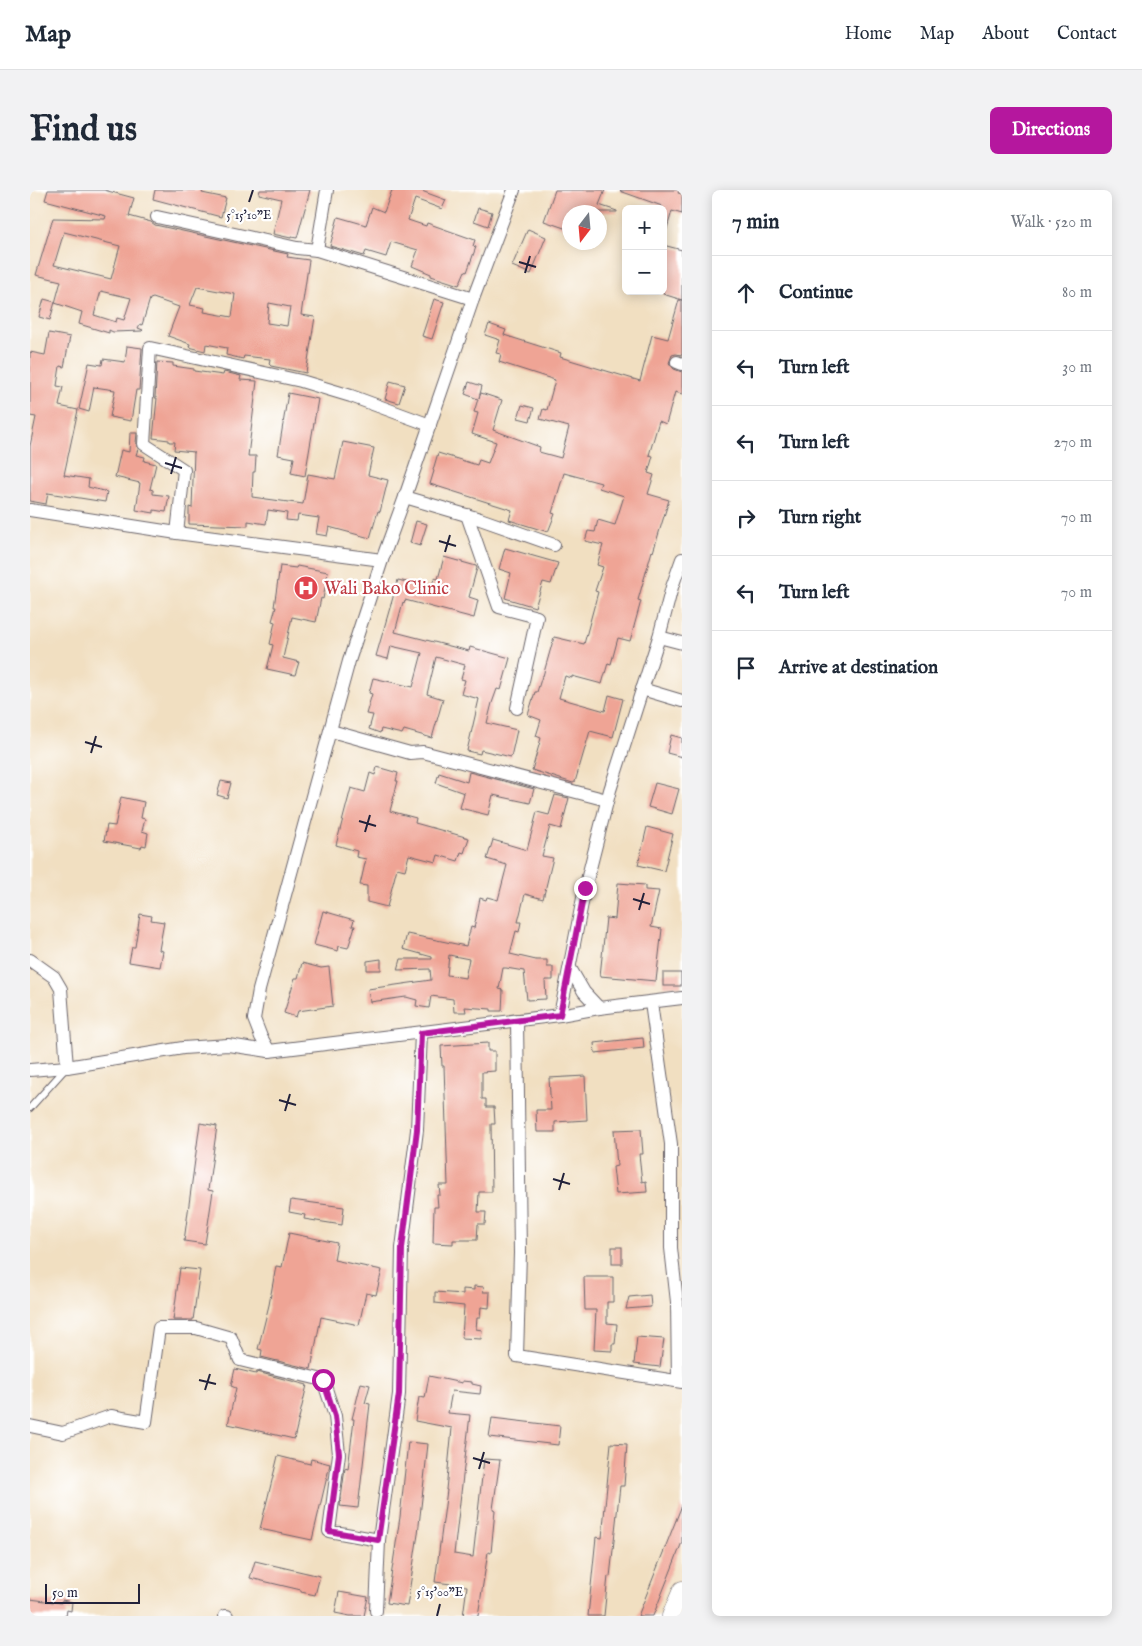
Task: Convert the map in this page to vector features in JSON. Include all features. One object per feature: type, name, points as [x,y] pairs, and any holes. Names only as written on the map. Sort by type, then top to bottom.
[{"type":"main road","points":[[670,1616],[682,1590]]},
{"type":"street","points":[[317,250],[327,190]]},
{"type":"street","points":[[269,1051],[254,1019],[260,990],[349,661],[382,560],[473,299],[514,190]]},
{"type":"street","points":[[157,217],[297,248],[317,250],[473,299]]},
{"type":"street","points":[[177,532],[184,470],[144,444],[150,348],[301,381],[351,396],[430,424]]},
{"type":"street","points":[[405,497],[467,515],[554,545]]},
{"type":"street","points":[[30,510],[382,560]]},
{"type":"street","points":[[467,515],[499,607],[537,617],[517,708]]},
{"type":"street","points":[[560,1015],[585,888],[607,800],[659,637],[677,588],[682,559]]},
{"type":"street","points":[[659,637],[682,644]]},
{"type":"street","points":[[642,689],[682,700]]},
{"type":"street","points":[[331,730],[410,753],[422,752],[607,800]]},
{"type":"street","points":[[30,960],[54,977],[61,989],[68,1067]]},
{"type":"street","points":[[570,968],[584,992],[599,1008]]},
{"type":"street","points":[[30,1070],[68,1067],[183,1048],[228,1044],[269,1051],[682,998]]},
{"type":"street","points":[[517,1020],[520,1253],[517,1356],[680,1382],[671,1248],[671,1144],[651,1002]]},
{"type":"street","points":[[376,1611],[378,1540],[399,1394],[402,1248],[417,1130],[421,1033]]},
{"type":"street","points":[[30,1426],[63,1433],[111,1416],[146,1422],[158,1328],[196,1328],[231,1338],[240,1360],[323,1380],[335,1416],[339,1454],[329,1531],[378,1540]]},
{"type":"lane","points":[[30,1108],[68,1067]]},
{"type":"building","points":[[48,190],[104,190],[134,198],[129,216],[151,222],[155,225],[288,254],[287,257],[309,260],[301,315],[315,317],[306,373],[271,366],[269,364],[270,359],[244,356],[243,359],[226,355],[227,348],[206,344],[205,351],[189,347],[190,344],[168,336],[179,307],[153,298],[150,299],[142,325],[140,324],[138,328],[142,331],[113,332],[109,330],[109,333],[79,324],[82,312],[55,303],[61,281],[36,275],[53,218],[105,219],[106,216],[45,200]],"holes":[[[64,232],[120,246],[111,279],[54,265]],[[197,287],[235,294],[232,317],[204,312],[205,308],[190,305]],[[101,291],[131,298],[124,320],[117,318],[116,322],[94,315]],[[269,303],[290,307],[287,326],[267,323]]]},
{"type":"building","points":[[155,190],[203,190],[202,193],[226,198],[221,217],[153,199]]},
{"type":"building","points":[[260,190],[310,190],[297,238],[273,234],[281,199],[259,194]]},
{"type":"building","points":[[392,190],[419,190],[446,200],[442,209],[415,199],[408,220],[426,226],[427,223],[475,240],[473,246],[476,247],[467,272],[465,271],[459,285],[431,276],[431,274],[412,266],[418,250],[391,242],[386,257],[366,251],[364,256],[330,246],[338,217],[366,225],[372,207],[384,212]]},
{"type":"building","points":[[555,190],[605,190],[599,205],[562,205],[562,227],[544,221]]},
{"type":"building","points":[[679,190],[678,193],[682,194],[682,214],[672,211],[667,228],[667,205],[659,205],[620,191]]},
{"type":"building","points":[[478,208],[492,212],[488,226],[474,221]]},
{"type":"building","points":[[607,208],[617,211],[607,212]]},
{"type":"building","points":[[528,229],[546,237],[531,274],[512,266]]},
{"type":"building","points":[[667,246],[682,250],[682,300],[666,295]]},
{"type":"building","points":[[44,299],[55,302],[50,320],[39,317]]},
{"type":"building","points":[[434,299],[444,302],[432,339],[422,336]]},
{"type":"building","points":[[679,300],[682,300],[682,355],[672,355],[669,363],[674,369],[682,372],[682,394],[675,392],[666,424],[659,421],[649,455],[653,456],[648,473],[654,475],[648,494],[669,500],[638,600],[641,601],[630,641],[618,638],[611,664],[608,663],[602,684],[565,676],[559,698],[605,711],[609,695],[623,699],[613,737],[590,731],[575,782],[573,783],[532,770],[541,738],[536,736],[541,720],[528,715],[535,692],[537,692],[543,676],[554,637],[584,644],[598,592],[595,591],[603,567],[597,565],[603,545],[585,541],[588,531],[595,532],[598,520],[615,525],[624,496],[599,488],[601,483],[564,473],[552,513],[555,514],[548,532],[509,520],[512,510],[430,484],[433,470],[438,453],[477,465],[479,460],[488,463],[496,442],[472,434],[478,413],[474,412],[478,399],[465,394],[469,382],[482,386],[479,398],[481,393],[502,400],[493,430],[540,447],[539,452],[561,458],[569,427],[540,419],[543,409],[547,410],[555,380],[499,362],[501,354],[496,353],[500,340],[485,335],[489,324],[506,330],[504,335],[561,353],[560,357],[640,381],[652,335],[668,339]]},
{"type":"building","points":[[49,333],[70,337],[64,367],[60,366],[57,386],[63,387],[59,406],[78,410],[64,475],[89,479],[88,487],[107,492],[105,502],[48,493],[46,504],[30,501],[30,446],[36,417],[30,416],[30,352],[45,355]]},
{"type":"building","points":[[127,346],[142,348],[139,390],[136,390],[131,421],[110,417],[115,390],[94,387],[89,412],[79,409],[89,363],[102,365],[103,359],[125,362]]},
{"type":"building","points":[[157,362],[173,363],[173,366],[194,369],[194,371],[223,375],[224,372],[241,376],[240,380],[257,381],[248,456],[256,456],[252,497],[303,504],[308,474],[335,479],[343,442],[374,448],[368,475],[388,480],[380,512],[378,511],[370,538],[329,527],[327,536],[316,534],[319,518],[298,515],[297,521],[286,520],[287,513],[268,510],[266,524],[248,521],[248,526],[189,524],[189,507],[192,508],[194,452],[174,450],[175,442],[153,438],[157,398],[155,398]]},
{"type":"building","points":[[390,381],[405,385],[399,403],[385,399]]},
{"type":"building","points":[[288,393],[318,399],[305,476],[291,473],[294,458],[278,455]]},
{"type":"building","points":[[522,405],[534,408],[530,421],[518,418]]},
{"type":"building","points":[[130,433],[137,433],[136,443],[138,449],[136,455],[145,457],[144,461],[156,464],[150,489],[153,490],[153,494],[169,496],[166,512],[154,510],[154,513],[136,510],[140,483],[115,477],[121,450],[129,452]]},
{"type":"building","points":[[416,521],[427,524],[420,546],[410,543]]},
{"type":"building","points":[[505,548],[558,563],[551,584],[543,582],[535,607],[505,598],[511,573],[499,569]]},
{"type":"building","points":[[444,557],[476,566],[477,568],[469,597],[478,600],[474,618],[405,600],[395,632],[469,651],[470,647],[510,658],[501,690],[497,689],[487,723],[517,730],[511,757],[481,750],[480,754],[467,751],[479,699],[461,694],[465,680],[461,679],[465,665],[436,657],[427,694],[443,699],[432,738],[404,730],[402,734],[381,729],[380,733],[369,729],[373,715],[366,714],[372,694],[369,693],[373,678],[413,687],[422,653],[391,646],[388,659],[376,656],[398,580],[432,588],[434,578],[438,579]]},
{"type":"building","points":[[280,566],[296,568],[297,566],[328,572],[316,622],[292,617],[283,658],[299,662],[295,675],[267,669],[273,645],[270,644],[275,622],[272,621],[276,607],[274,607]]},
{"type":"building","points":[[671,735],[682,738],[682,757],[667,753]]},
{"type":"building","points":[[377,767],[398,773],[396,781],[398,781],[390,811],[416,818],[415,823],[469,838],[464,853],[461,852],[458,861],[438,855],[436,862],[409,855],[405,870],[397,868],[387,907],[367,902],[367,886],[360,885],[366,859],[356,857],[357,851],[336,845],[351,788],[365,792],[370,773],[375,775]]},
{"type":"building","points":[[469,772],[534,789],[530,803],[493,795],[488,815],[460,808],[464,793],[436,783],[439,773],[467,782]]},
{"type":"building","points":[[221,781],[231,783],[227,798],[217,795]]},
{"type":"building","points":[[655,783],[679,789],[672,814],[648,807]]},
{"type":"building","points":[[555,795],[569,798],[561,829],[550,826],[542,856],[553,858],[543,899],[525,894],[518,922],[521,922],[519,932],[516,931],[510,954],[536,960],[547,960],[547,967],[553,967],[553,980],[545,980],[546,999],[527,1000],[524,971],[503,968],[499,989],[503,990],[502,1011],[465,1007],[466,1012],[454,1012],[453,999],[431,996],[429,1008],[416,1006],[417,1000],[406,997],[370,1002],[368,989],[431,980],[430,969],[398,970],[401,959],[432,959],[432,957],[403,949],[407,934],[466,946],[471,927],[474,928],[480,898],[486,900],[487,897],[498,900],[507,865],[487,859],[493,840],[527,850],[537,812],[549,815]],"holes":[[[449,955],[469,959],[465,978],[447,975]]]},
{"type":"building","points":[[121,797],[144,802],[141,818],[145,819],[142,831],[148,833],[146,846],[142,845],[141,848],[104,841],[107,825],[115,826]]},
{"type":"building","points":[[647,827],[673,834],[664,871],[638,865]]},
{"type":"building","points":[[618,883],[645,885],[645,890],[659,891],[651,927],[662,929],[656,981],[600,976],[606,918],[615,919]]},
{"type":"building","points":[[323,911],[354,920],[352,926],[355,926],[348,948],[339,946],[338,951],[314,945]]},
{"type":"building","points":[[140,914],[152,916],[151,920],[164,922],[159,950],[163,951],[160,967],[129,962],[132,947],[135,947]]},
{"type":"building","points":[[381,959],[381,970],[367,970],[367,961]]},
{"type":"building","points":[[302,963],[321,968],[329,967],[333,1006],[298,1011],[296,1017],[284,1013],[295,978],[298,978]]},
{"type":"building","points":[[663,973],[681,973],[681,986],[663,986]]},
{"type":"building","points":[[643,1038],[644,1048],[595,1053],[594,1043]]},
{"type":"building","points":[[488,1043],[488,1051],[495,1051],[495,1071],[482,1072],[482,1099],[486,1099],[486,1107],[494,1107],[495,1124],[491,1124],[492,1192],[479,1192],[478,1212],[486,1212],[485,1224],[478,1224],[477,1240],[453,1240],[453,1244],[433,1243],[434,1207],[438,1207],[437,1195],[440,1195],[439,1185],[448,1185],[444,1066],[442,1066],[441,1046]]},
{"type":"building","points":[[585,1076],[587,1120],[555,1122],[555,1132],[537,1132],[536,1110],[551,1110],[549,1078]]},
{"type":"building","points":[[200,1123],[217,1126],[208,1190],[213,1191],[205,1244],[184,1241]]},
{"type":"building","points":[[641,1129],[643,1154],[639,1154],[642,1182],[646,1181],[647,1192],[616,1194],[613,1167],[617,1166],[614,1130]]},
{"type":"building","points":[[291,1200],[344,1207],[342,1225],[304,1219],[305,1215],[289,1212]]},
{"type":"building","points":[[289,1233],[337,1243],[334,1260],[382,1270],[376,1295],[366,1293],[359,1325],[321,1317],[311,1369],[261,1357],[262,1350],[258,1349],[276,1266],[282,1267]]},
{"type":"building","points":[[612,1247],[622,1247],[622,1264],[612,1264]]},
{"type":"building","points":[[180,1268],[200,1270],[193,1320],[173,1320]]},
{"type":"building","points":[[584,1277],[613,1277],[613,1302],[607,1302],[607,1323],[617,1324],[615,1344],[612,1344],[612,1351],[594,1350],[596,1310],[585,1310]]},
{"type":"building","points":[[474,1286],[484,1287],[483,1292],[490,1292],[489,1308],[481,1307],[480,1318],[477,1318],[476,1329],[482,1330],[481,1339],[462,1338],[464,1306],[435,1303],[435,1292],[463,1294],[463,1289],[474,1290]]},
{"type":"building","points":[[650,1295],[651,1307],[626,1309],[629,1297]]},
{"type":"building","points":[[637,1337],[664,1339],[660,1367],[634,1364]]},
{"type":"building","points":[[235,1369],[256,1374],[257,1372],[307,1385],[294,1439],[228,1424],[236,1388],[231,1386]]},
{"type":"building","points":[[429,1376],[462,1383],[462,1381],[472,1382],[472,1384],[481,1386],[480,1394],[452,1391],[448,1413],[470,1415],[454,1554],[473,1557],[484,1459],[500,1460],[493,1509],[495,1510],[491,1553],[488,1552],[478,1616],[463,1616],[467,1586],[435,1582],[447,1490],[452,1428],[415,1421],[419,1397],[425,1398]]},
{"type":"building","points":[[361,1383],[370,1385],[365,1403],[370,1404],[358,1508],[340,1506],[345,1468],[348,1469],[354,1419],[352,1419]]},
{"type":"building","points":[[492,1418],[560,1426],[558,1445],[489,1437]]},
{"type":"building","points":[[408,1442],[428,1444],[418,1534],[407,1606],[387,1603],[400,1517]]},
{"type":"building","points":[[611,1443],[627,1444],[624,1486],[620,1486],[604,1616],[588,1616],[596,1537],[602,1538]]},
{"type":"building","points":[[278,1456],[310,1464],[311,1459],[330,1464],[312,1540],[260,1529]]},
{"type":"building","points":[[682,1505],[682,1542],[653,1616],[638,1616]]},
{"type":"building","points":[[255,1561],[320,1576],[315,1595],[250,1578]]},
{"type":"building","points":[[339,1592],[368,1597],[364,1616],[335,1613]]},
{"type":"building","points":[[30,1599],[61,1603],[62,1600],[72,1602],[71,1611],[67,1610],[66,1616],[30,1616]]},
{"type":"place","name":"Wali Bako Clinic","points":[[306,588]]},
{"type":"route","points":[[323,1380],[335,1416],[339,1454],[329,1531],[378,1540],[399,1394],[402,1248],[417,1130],[421,1033],[560,1015],[585,888]]}]
